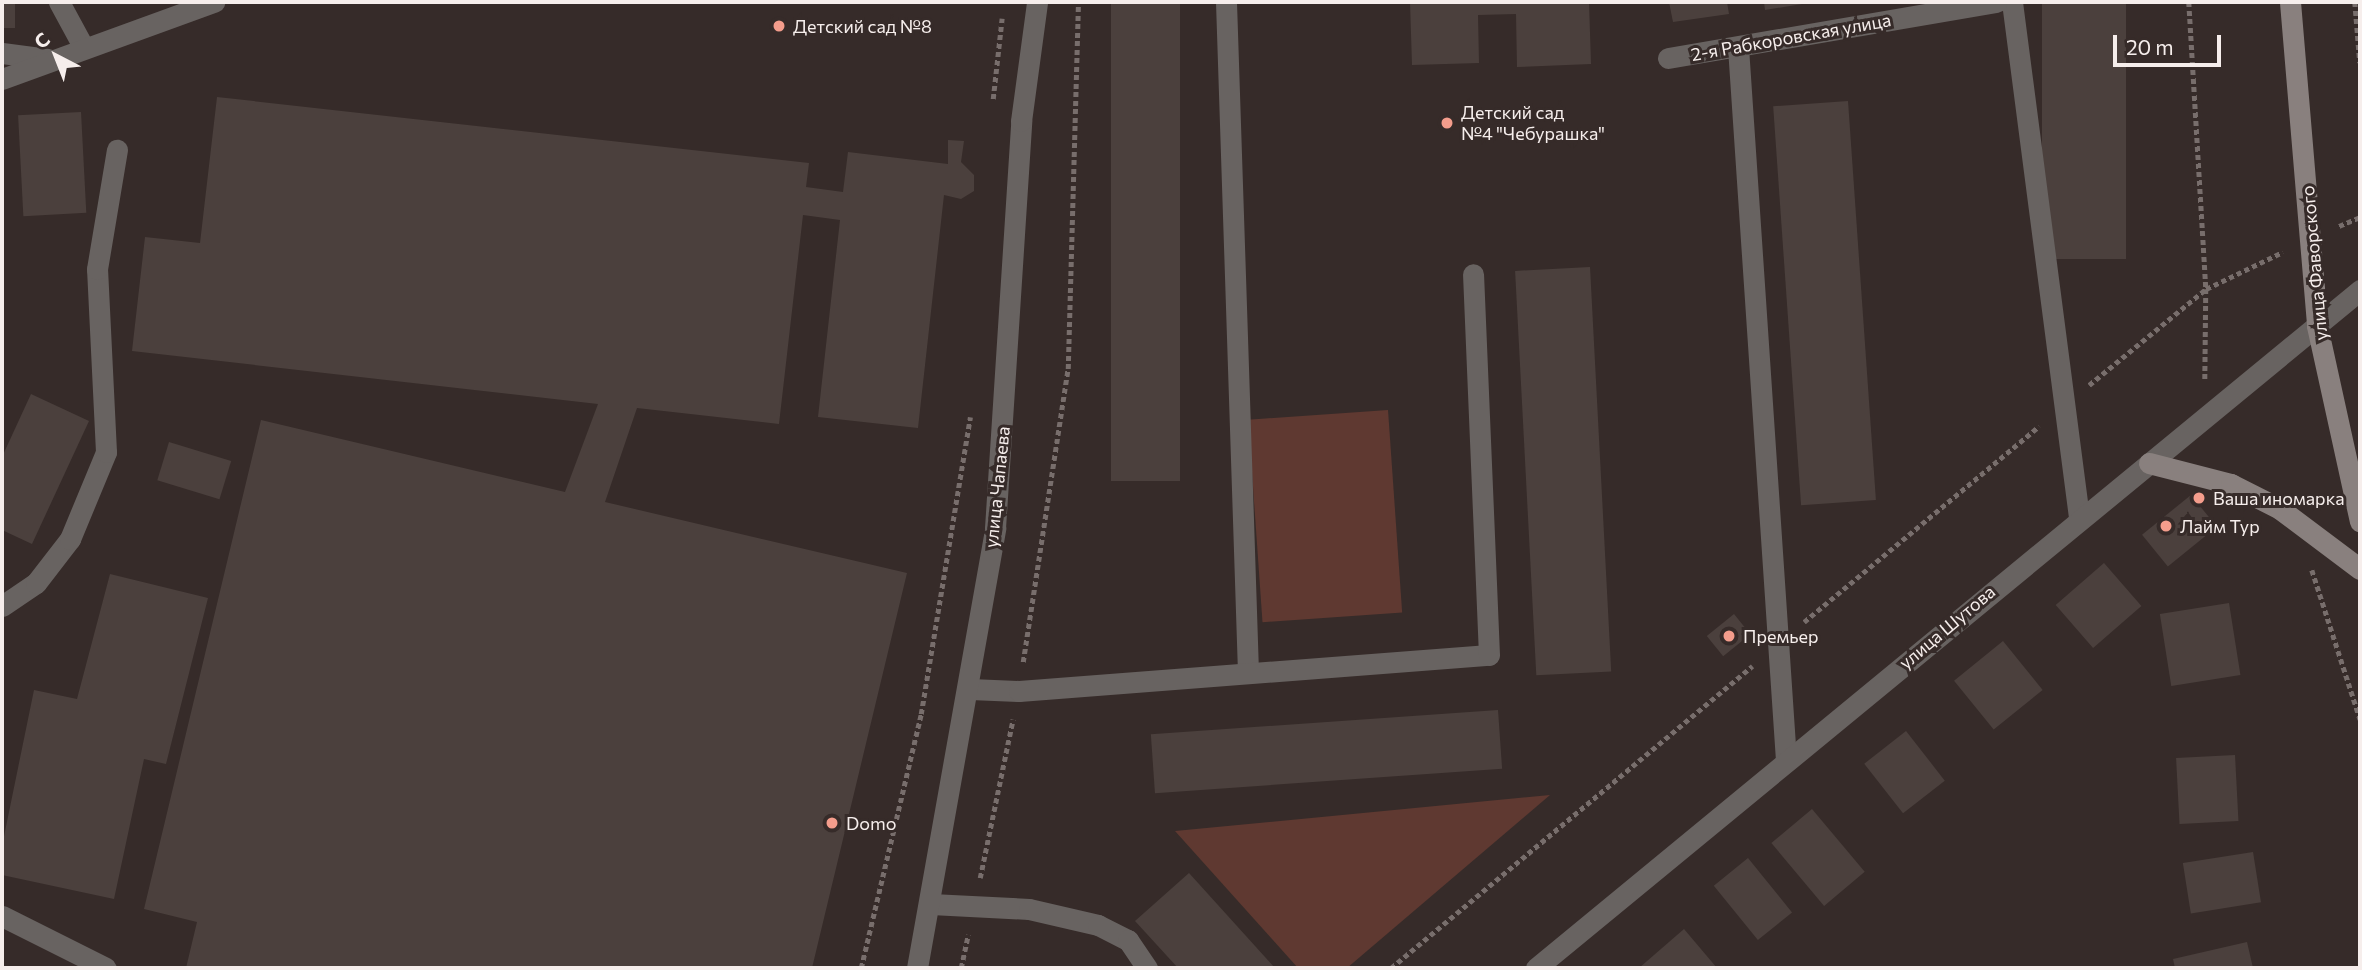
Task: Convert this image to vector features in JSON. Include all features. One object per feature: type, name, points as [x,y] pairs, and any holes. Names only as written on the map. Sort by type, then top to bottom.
[{"type":"street","points":[[59,2],[84,48]]},
{"type":"street","points":[[2,79],[48,59],[214,2]]},
{"type":"street","name":"улица Чапаева","points":[[918,968],[970,689],[995,528],[1021,121],[1037,2]]},
{"type":"street","points":[[1226,2],[1248,672]]},
{"type":"street","name":"2-я Рабкоровская улица","points":[[1668,58],[1996,2]]},
{"type":"street","points":[[2012,2],[2079,517]]},
{"type":"street","name":"улица Фаворского","points":[[2290,2],[2317,326],[2360,521]]},
{"type":"street","points":[[1738,47],[1786,761]]},
{"type":"street","points":[[2,53],[48,59]]},
{"type":"street","points":[[2,606],[36,583],[71,539],[106,452],[97,269],[117,150]]},
{"type":"street","points":[[970,689],[1018,691],[1489,654],[1473,274]]},
{"type":"street","name":"улица Шутова","points":[[1536,968],[2079,517],[2360,290]]},
{"type":"street","points":[[2149,463],[2231,484],[2280,509],[2360,569]]},
{"type":"street","points":[[931,904],[1029,909],[1098,925],[1128,940],[1147,968]]},
{"type":"street","points":[[2,916],[106,968]]},
{"type":"path","points":[[995,107],[1004,2]]},
{"type":"path","points":[[961,968],[1018,691],[1068,369],[1078,2]]},
{"type":"path","points":[[2355,2],[2360,63]]},
{"type":"path","points":[[861,968],[921,714],[971,401]]},
{"type":"shaded area","points":[[1388,410],[1402,613],[1263,622],[1248,420]]},
{"type":"shaded area","points":[[1550,795],[1347,968],[1298,968],[1175,831]]},
{"type":"building","points":[[2,2],[15,2],[15,28],[2,28]]},
{"type":"building","points":[[1111,2],[1180,2],[1180,481],[1111,481]]},
{"type":"building","points":[[1410,2],[1589,2],[1591,64],[1517,67],[1516,14],[1478,15],[1479,63],[1412,65]]},
{"type":"building","points":[[1669,2],[1727,2],[1729,14],[1673,22]]},
{"type":"building","points":[[1764,2],[1808,2],[1808,3],[1765,10]]},
{"type":"building","points":[[2042,2],[2126,2],[2126,259],[2042,259]]},
{"type":"building","points":[[217,97],[809,163],[806,187],[843,192],[848,152],[948,164],[948,140],[964,141],[961,162],[974,175],[974,191],[961,199],[944,195],[918,428],[818,417],[840,220],[803,215],[779,424],[637,408],[605,502],[907,573],[812,968],[186,968],[197,922],[144,909],[261,420],[565,492],[598,404],[132,351],[145,237],[200,243]]},
{"type":"building","points":[[1848,101],[1876,500],[1801,505],[1773,106]]},
{"type":"building","points":[[81,112],[86,213],[23,216],[18,115]]},
{"type":"building","points":[[1590,267],[1611,671],[1536,675],[1515,271]]},
{"type":"building","points":[[31,394],[89,421],[32,544],[2,530],[2,457]]},
{"type":"building","points":[[169,442],[231,461],[219,499],[157,480]]},
{"type":"building","points":[[2191,495],[2217,527],[2168,567],[2142,535]]},
{"type":"building","points":[[2104,563],[2141,606],[2093,648],[2056,605]]},
{"type":"building","points":[[110,574],[208,598],[166,764],[144,759],[114,899],[2,875],[2,846],[34,690],[77,699]]},
{"type":"building","points":[[2229,603],[2240,675],[2171,686],[2160,614]]},
{"type":"building","name":"Премьер","points":[[1734,614],[1750,634],[1723,656],[1707,636]]},
{"type":"building","points":[[2003,641],[2043,690],[1994,730],[1954,681]]},
{"type":"building","points":[[1498,710],[1502,769],[1155,793],[1151,734]]},
{"type":"building","points":[[1906,731],[1945,781],[1903,813],[1864,764]]},
{"type":"building","points":[[2235,755],[2238,821],[2180,824],[2176,758]]},
{"type":"building","points":[[1812,809],[1865,872],[1824,906],[1771,843]]},
{"type":"building","points":[[2253,852],[2261,902],[2191,913],[2183,863]]},
{"type":"building","points":[[1748,858],[1792,912],[1758,940],[1714,886]]},
{"type":"building","points":[[1189,873],[1275,968],[1178,968],[1135,921]]},
{"type":"building","points":[[1684,929],[1717,968],[1639,968]]},
{"type":"building","points":[[2247,942],[2253,968],[2175,968],[2173,959]]},
{"type":"place","name":"Детский сад №8","points":[[779,26]]},
{"type":"place","name":"Детский сад №4 \"Чебурашка\"","points":[[1447,123]]},
{"type":"place","name":"Ваша иномарка","points":[[2199,498]]},
{"type":"place","name":"Лайм Тур","points":[[2166,526]]},
{"type":"place","name":"Премьер","points":[[1729,636]]},
{"type":"place","name":"Domo","points":[[832,823]]}]
